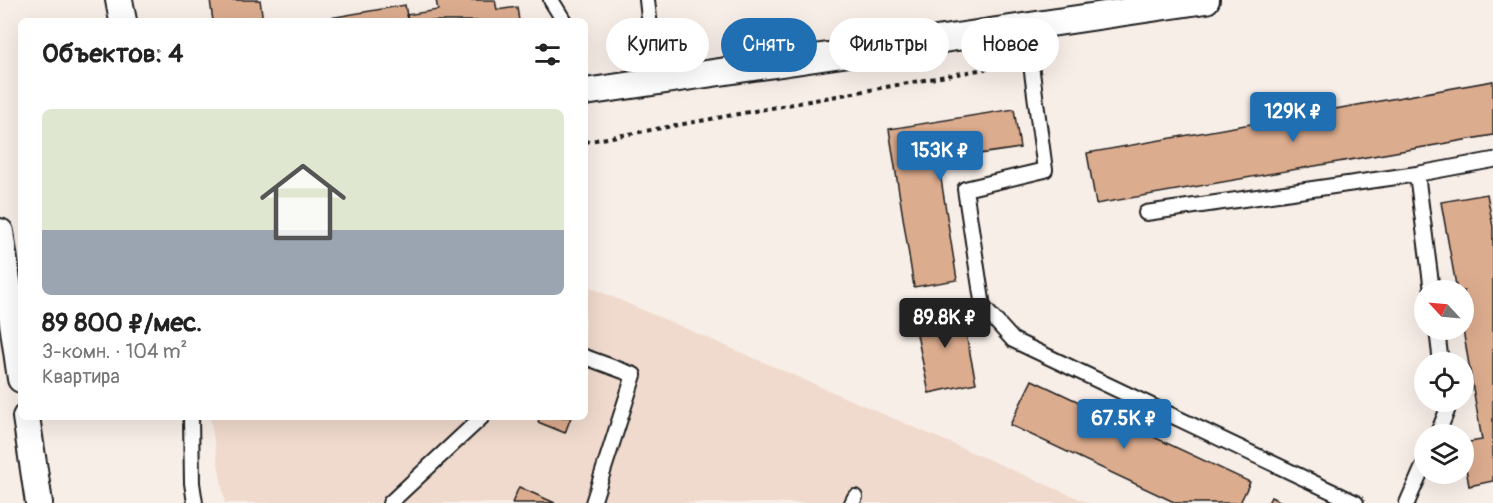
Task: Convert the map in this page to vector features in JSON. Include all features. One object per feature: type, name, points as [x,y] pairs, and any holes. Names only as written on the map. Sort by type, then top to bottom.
[{"type":"street","points":[[120,0],[123,18]]},
{"type":"street","points":[[1059,22],[1206,0]]},
{"type":"street","points":[[588,92],[961,36]]},
{"type":"street","points":[[6,235],[18,350]]},
{"type":"street","points":[[26,420],[39,503]]},
{"type":"lane","points":[[551,0],[562,18]]},
{"type":"lane","points":[[647,0],[656,81]]},
{"type":"lane","points":[[1032,72],[1045,170],[965,189],[983,307],[1013,340],[1356,503]]},
{"type":"lane","points":[[1146,213],[1417,174],[1493,160]]},
{"type":"lane","points":[[1417,174],[1431,280]]},
{"type":"lane","points":[[588,358],[634,375],[593,503]]},
{"type":"lane","points":[[192,420],[192,483],[195,503]]},
{"type":"lane","points":[[390,503],[479,420]]},
{"type":"lane","points":[[1407,503],[1415,484]]},
{"type":"path","points":[[588,141],[965,72]]},
{"type":"shaded area","points":[[588,286],[1089,503],[225,503],[211,420],[588,420]]},
{"type":"building","points":[[210,0],[260,0],[263,18],[213,18]]},
{"type":"building","points":[[436,0],[495,0],[497,10],[517,7],[519,18],[407,18],[406,15],[438,10]]},
{"type":"building","points":[[405,5],[407,18],[329,18]]},
{"type":"building","points":[[1493,81],[1493,135],[1096,204],[1087,153]]},
{"type":"building","points":[[1014,109],[1020,148],[938,160],[957,280],[914,287],[889,129]]},
{"type":"building","points":[[1487,194],[1493,227],[1493,481],[1469,486],[1469,484],[1474,484],[1474,441],[1482,440],[1474,394],[1474,352],[1467,352],[1465,340],[1474,340],[1474,280],[1455,280],[1441,202]]},
{"type":"building","points":[[960,305],[976,383],[929,393],[913,315]]},
{"type":"building","points":[[1032,380],[1250,482],[1240,503],[1176,503],[1010,425]]},
{"type":"building","points":[[539,420],[570,420],[565,433],[538,422]]},
{"type":"building","points":[[519,487],[555,503],[512,503]]},
{"type":"building","points":[[1271,497],[1284,503],[1268,503]]}]
